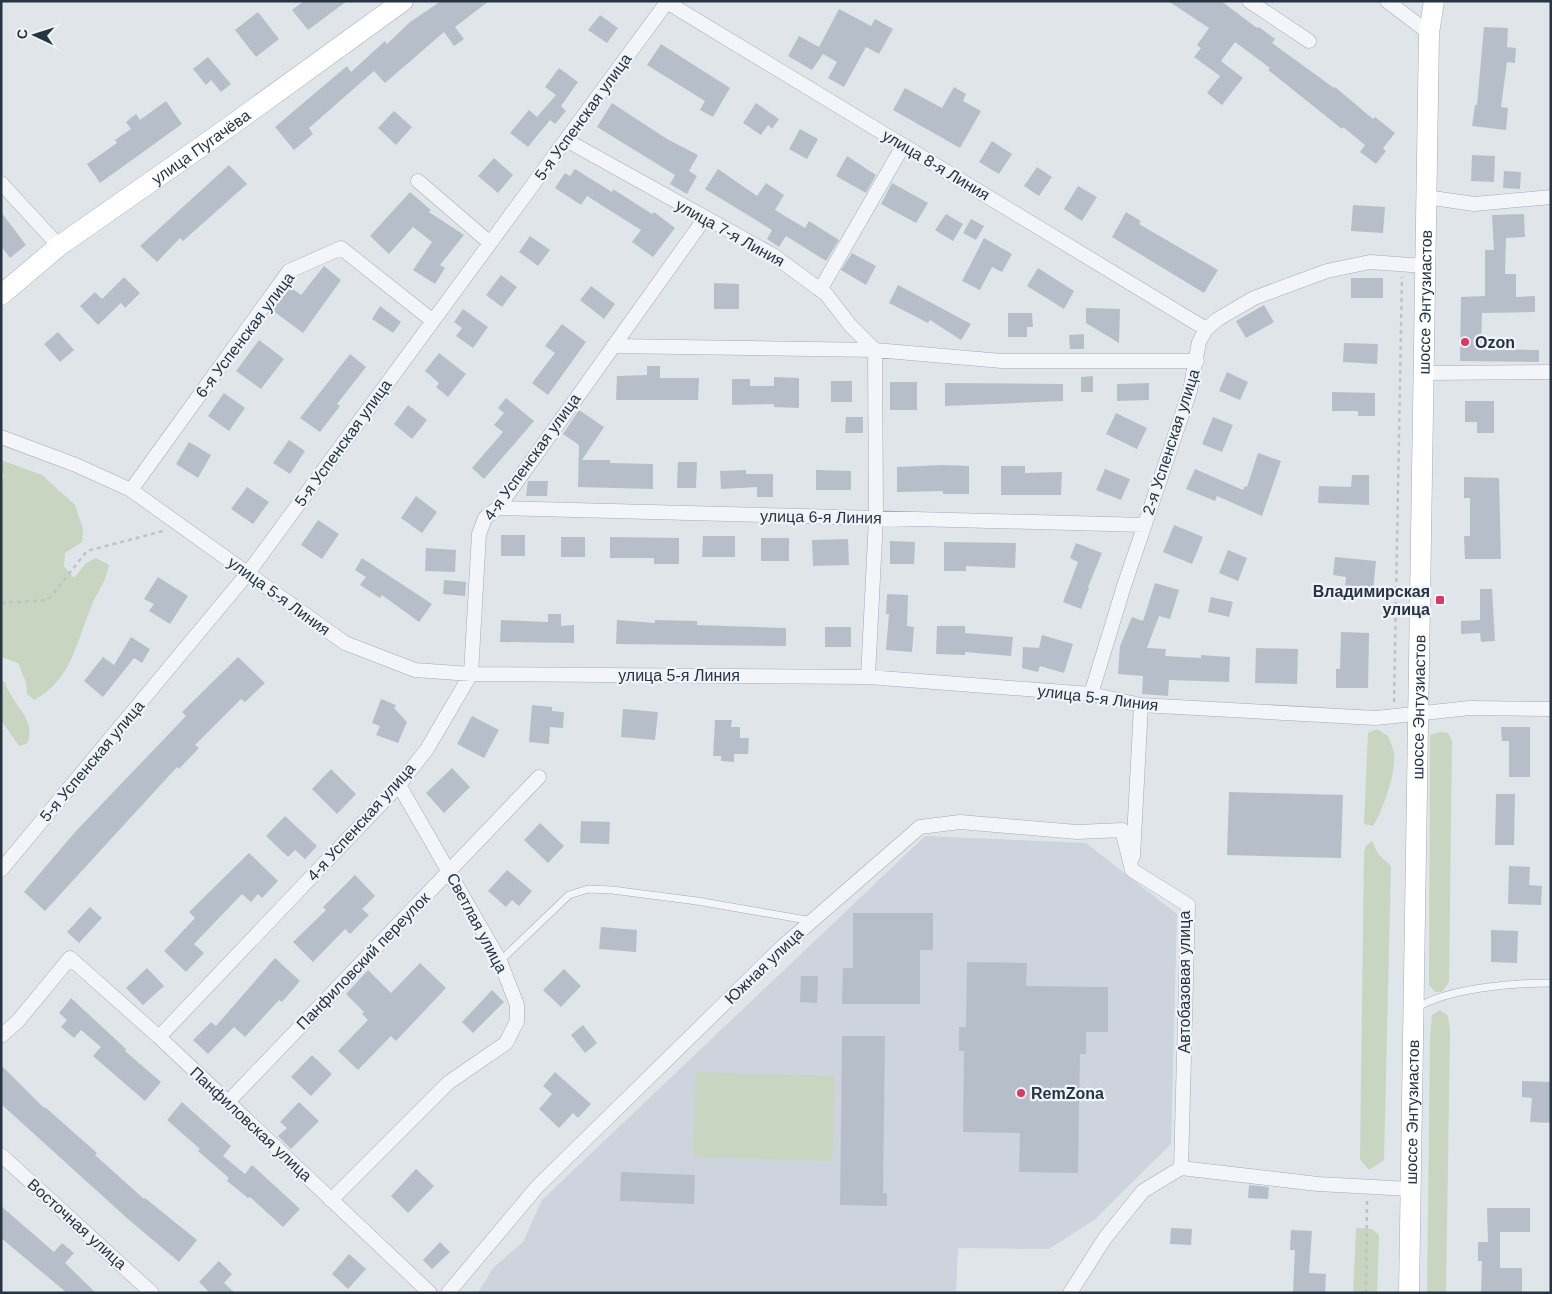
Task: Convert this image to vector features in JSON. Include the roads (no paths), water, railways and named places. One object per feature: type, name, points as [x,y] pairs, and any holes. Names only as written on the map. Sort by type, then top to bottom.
[{"type":"main road","name":"улица Пугачёва","points":[[1,295],[59,246],[215,137],[403,1]]},
{"type":"main road","name":"шоссе Энтузиастов","points":[[1409,1293],[1429,33],[1434,1]]},
{"type":"street","points":[[1249,1],[1310,41]]},
{"type":"street","points":[[1387,1],[1429,33]]},
{"type":"street","name":"5-я Успенская улица","points":[[1,870],[248,573],[666,2]]},
{"type":"street","name":"улица 8-я Линия","points":[[666,2],[1206,329]]},
{"type":"street","name":"улица 7-я Линия","points":[[566,140],[774,255],[820,290],[874,350]]},
{"type":"street","points":[[820,290],[904,146]]},
{"type":"street","points":[[418,181],[490,243]]},
{"type":"street","points":[[1,183],[59,246]]},
{"type":"street","points":[[1426,197],[1474,204],[1551,197]]},
{"type":"street","name":"4-я Успенская улица","points":[[158,1037],[399,785],[427,748],[471,674],[479,534],[485,518],[498,508],[705,218]]},
{"type":"street","name":"6-я Успенская улица","points":[[131,490],[290,271],[341,248],[433,321]]},
{"type":"street","points":[[1206,329],[1218,319],[1254,298],[1327,271],[1370,262],[1425,266]]},
{"type":"street","name":"2-я Успенская улица","points":[[1091,694],[1190,391],[1199,342],[1206,329]]},
{"type":"street","points":[[613,346],[874,350],[1002,361],[1197,360]]},
{"type":"street","points":[[868,677],[876,518],[874,350]]},
{"type":"street","points":[[1424,373],[1551,372]]},
{"type":"street","name":"улица 5-я Линия","points":[[1,438],[76,465],[131,490],[345,643],[415,670],[471,674],[868,677],[1091,694],[1141,705],[1376,718],[1470,708],[1551,709]]},
{"type":"street","name":"улица 6-я Линия","points":[[498,508],[1145,525]]},
{"type":"street","points":[[1132,870],[1141,705]]},
{"type":"street","name":"Панфиловский переулок","points":[[228,1102],[539,776]]},
{"type":"street","name":"Светлая улица","points":[[331,1200],[448,1083],[506,1043],[517,1021],[517,1005],[500,961],[399,785]]},
{"type":"street","name":"Южная улица","points":[[448,1293],[537,1187],[782,947],[920,827],[960,822],[1077,832],[1122,830],[1132,870]]},
{"type":"street","name":"Автобазовая улица","points":[[1132,870],[1188,905],[1181,1168]]},
{"type":"street","name":"Панфиловская улица","points":[[1,1036],[18,1021],[70,958],[228,1102],[430,1293]]},
{"type":"street","name":"Восточная улица","points":[[1,1155],[152,1293]]},
{"type":"street","points":[[1070,1293],[1105,1238],[1143,1192],[1181,1168],[1368,1188],[1410,1189]]},
{"type":"lane","points":[[500,961],[569,895],[588,889],[612,890],[698,901],[812,921]]},
{"type":"lane","points":[[1413,1009],[1425,1002],[1488,987],[1551,983]]},
{"type":"place","name":"Ozon","points":[[1465,342]]},
{"type":"place","name":"Владимирская улица","points":[[1440,600]]},
{"type":"place","name":"RemZona","points":[[1021,1093]]}]
